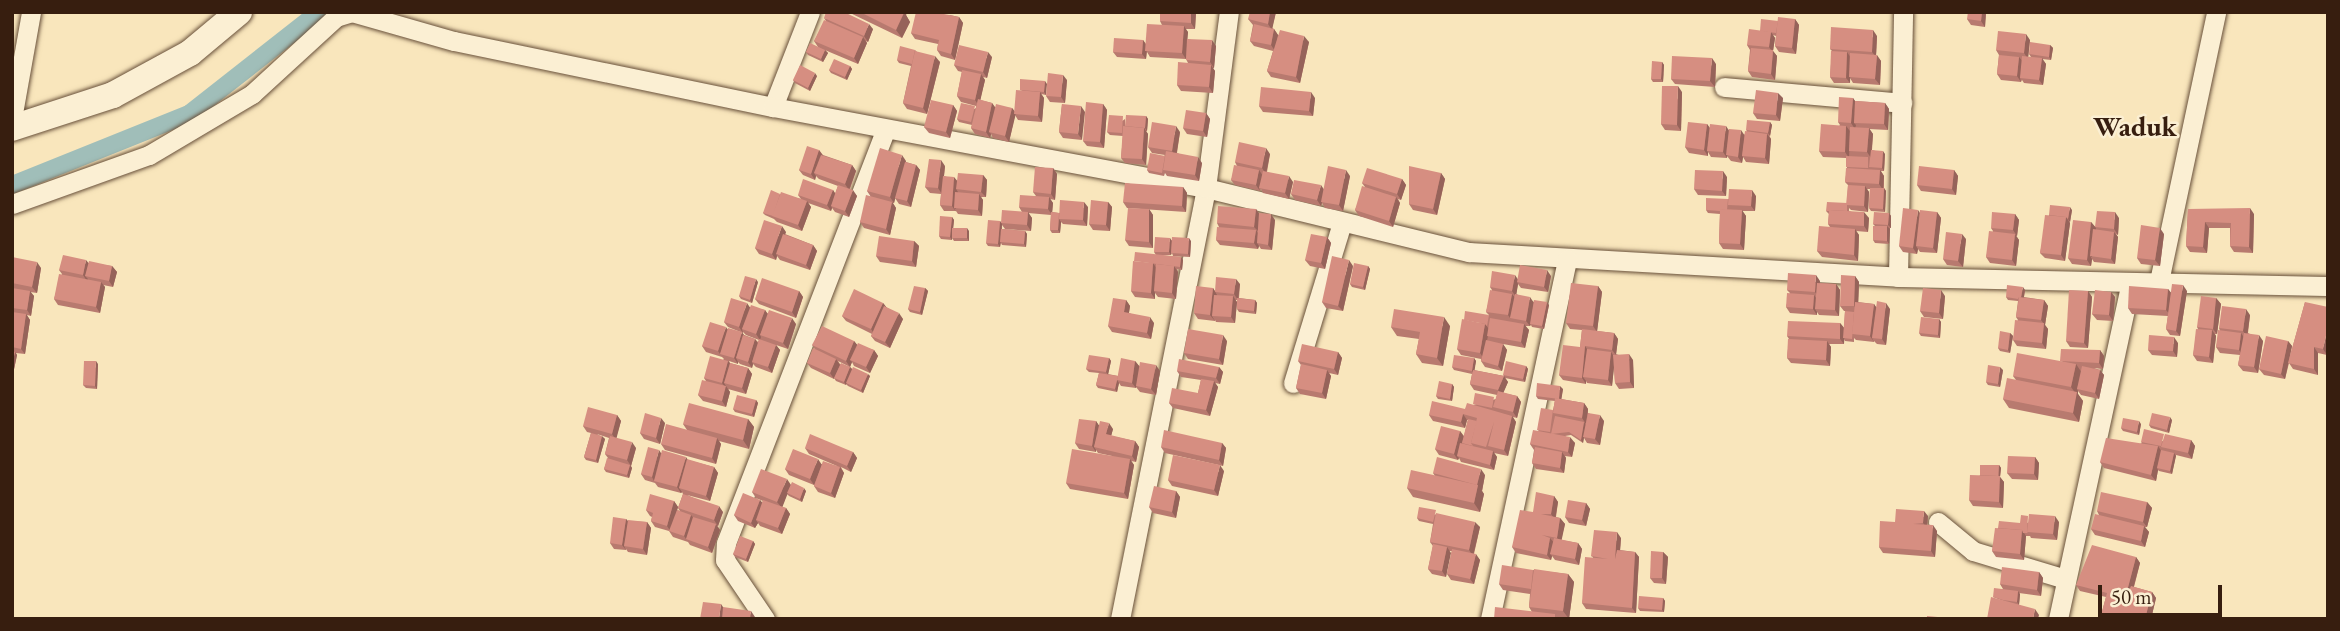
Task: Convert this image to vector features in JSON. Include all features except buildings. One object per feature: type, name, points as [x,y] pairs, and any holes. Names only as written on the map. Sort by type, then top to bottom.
[{"type":"street","points":[[12,119],[31,12]]},
{"type":"street","points":[[12,128],[113,95],[190,53],[239,12]]},
{"type":"street","points":[[772,107],[810,12]]},
{"type":"street","points":[[1120,619],[1206,188],[1229,12]]},
{"type":"street","points":[[1898,277],[1903,12]]},
{"type":"street","points":[[2158,286],[2216,12]]},
{"type":"street","points":[[12,204],[149,155],[251,94],[345,13],[885,131],[1206,188],[1469,252],[1898,277],[2158,286],[2328,286]]},
{"type":"street","points":[[1724,87],[1902,103]]},
{"type":"street","points":[[765,619],[725,559],[726,543],[885,131]]},
{"type":"street","points":[[1293,383],[1342,223]]},
{"type":"street","points":[[1490,619],[1567,259]]},
{"type":"street","points":[[2058,619],[2130,285]]},
{"type":"street","points":[[1938,522],[1973,551],[2066,579]]},
{"type":"waterway","points":[[12,185],[189,114],[319,12]]},
{"type":"district","name":"Waduk","points":[[2135,126]]}]
